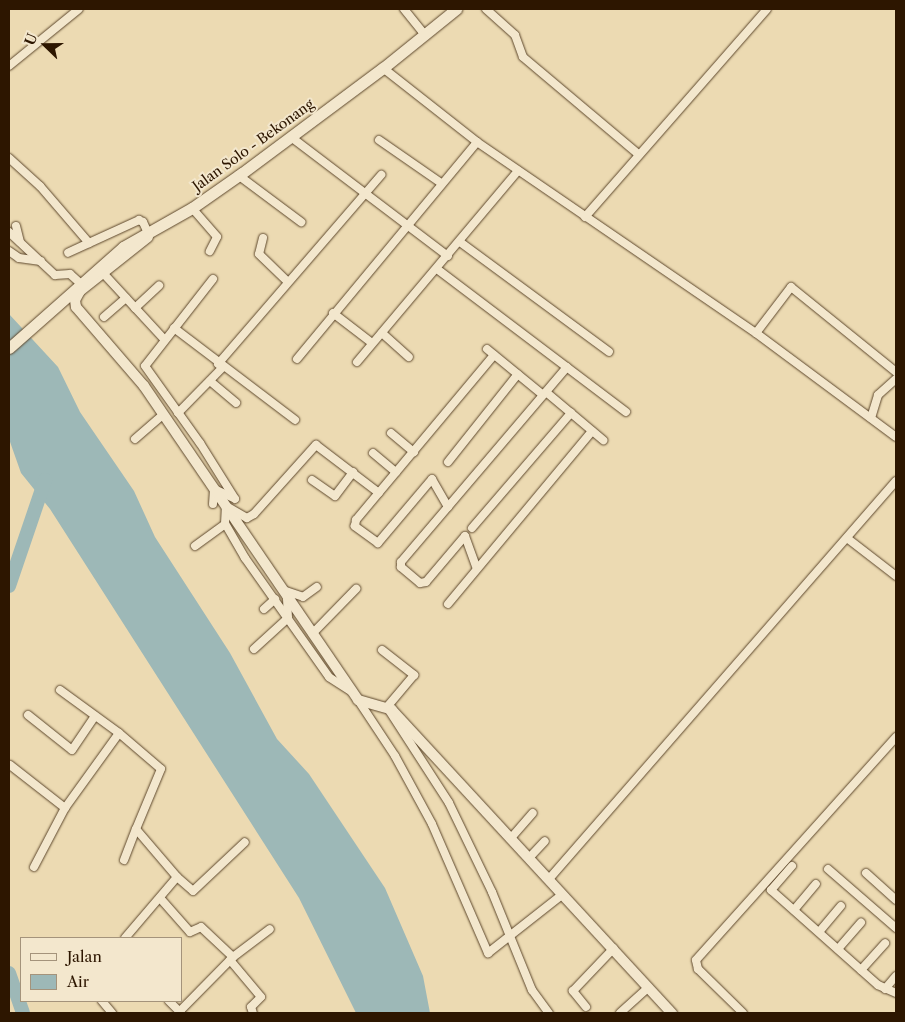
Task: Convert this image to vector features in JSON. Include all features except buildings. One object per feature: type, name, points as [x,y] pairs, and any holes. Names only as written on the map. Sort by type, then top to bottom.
[{"type":"main road","name":"Jalan Solo - Bekonang","points":[[9,348],[62,298],[123,247],[192,208],[238,176],[383,68],[456,9]]},
{"type":"street","points":[[9,66],[79,9]]},
{"type":"street","points":[[404,9],[425,35]]},
{"type":"street","points":[[486,9],[516,35],[524,57],[638,154]]},
{"type":"street","points":[[585,217],[638,154],[767,9]]},
{"type":"street","points":[[383,68],[477,142],[756,333],[896,437]]},
{"type":"street","points":[[290,136],[448,256]]},
{"type":"street","points":[[379,140],[441,183]]},
{"type":"street","points":[[297,359],[332,313],[477,142]]},
{"type":"street","points":[[9,158],[40,186],[89,243]]},
{"type":"street","points":[[357,362],[518,171]]},
{"type":"street","points":[[178,412],[210,381],[287,281],[381,175]]},
{"type":"street","points":[[238,176],[301,222]]},
{"type":"street","points":[[192,208],[217,237],[210,251]]},
{"type":"street","points":[[68,253],[139,220],[148,233]]},
{"type":"street","points":[[16,226],[20,242]]},
{"type":"street","points":[[158,227],[76,296],[76,307],[144,386],[285,594],[314,633],[395,756],[432,824],[488,953],[563,894]]},
{"type":"street","points":[[9,232],[55,275],[70,274],[80,284]]},
{"type":"street","points":[[263,238],[259,254],[287,281]]},
{"type":"street","points":[[460,242],[609,352]]},
{"type":"street","points":[[9,250],[16,257],[43,262]]},
{"type":"street","points":[[437,269],[626,412]]},
{"type":"street","points":[[103,273],[164,339]]},
{"type":"street","points":[[213,279],[164,339],[145,366],[236,498],[230,500],[214,489]]},
{"type":"street","points":[[135,308],[159,286]]},
{"type":"street","points":[[756,333],[791,287],[896,372]]},
{"type":"street","points":[[104,317],[126,298]]},
{"type":"street","points":[[332,313],[372,344]]},
{"type":"street","points":[[174,328],[220,366],[295,420]]},
{"type":"street","points":[[382,333],[409,357]]},
{"type":"street","points":[[487,350],[571,413],[603,440]]},
{"type":"street","points":[[448,506],[432,479],[376,544],[355,526],[356,520],[494,355]]},
{"type":"street","points":[[476,567],[465,536],[426,582],[420,583],[401,567],[401,562],[567,367]]},
{"type":"street","points":[[448,462],[518,374]]},
{"type":"street","points":[[871,418],[878,395],[896,379]]},
{"type":"street","points":[[210,381],[236,403]]},
{"type":"street","points":[[472,528],[571,413]]},
{"type":"street","points":[[135,439],[163,415]]},
{"type":"street","points":[[448,604],[476,567],[592,430]]},
{"type":"street","points":[[391,433],[414,452]]},
{"type":"street","points":[[226,506],[247,518],[254,514],[316,445],[379,493]]},
{"type":"street","points":[[373,453],[396,472]]},
{"type":"street","points":[[312,480],[335,496],[353,472]]},
{"type":"street","points":[[549,879],[847,538],[893,491],[896,481]]},
{"type":"street","points":[[213,504],[214,489]]},
{"type":"street","points":[[226,506],[225,524],[329,677],[355,696],[370,703],[384,706],[511,838],[672,1013]]},
{"type":"street","points":[[195,546],[225,524]]},
{"type":"street","points":[[847,538],[896,576]]},
{"type":"street","points":[[285,594],[304,597],[317,587]]},
{"type":"street","points":[[314,633],[356,589]]},
{"type":"street","points":[[285,594],[288,618]]},
{"type":"street","points":[[264,609],[275,599]]},
{"type":"street","points":[[254,649],[288,618]]},
{"type":"street","points":[[382,650],[414,676],[384,706]]},
{"type":"street","points":[[60,690],[119,733],[161,768],[124,860]]},
{"type":"street","points":[[384,706],[449,803],[510,936],[532,990],[549,1013]]},
{"type":"street","points":[[28,715],[72,750],[95,716]]},
{"type":"street","points":[[34,867],[65,808],[119,733]]},
{"type":"street","points":[[743,1013],[698,969],[696,960],[895,742]]},
{"type":"street","points":[[10,765],[65,808]]},
{"type":"street","points":[[511,838],[533,813]]},
{"type":"street","points":[[136,829],[177,877],[193,891],[245,842]]},
{"type":"street","points":[[529,858],[545,841]]},
{"type":"street","points":[[792,866],[771,890],[861,970],[885,989],[896,993]]},
{"type":"street","points":[[828,869],[896,928]]},
{"type":"street","points":[[866,873],[896,900]]},
{"type":"street","points":[[126,937],[177,877]]},
{"type":"street","points":[[794,910],[816,884]]},
{"type":"street","points":[[160,898],[190,932],[201,927],[232,958],[261,996],[251,1007],[254,1013]]},
{"type":"street","points":[[819,932],[841,906]]},
{"type":"street","points":[[838,949],[861,923]]},
{"type":"street","points":[[170,1002],[180,1012],[232,958],[270,929]]},
{"type":"street","points":[[861,970],[885,943]]},
{"type":"street","points":[[586,1007],[573,995],[573,989],[614,948]]},
{"type":"street","points":[[885,989],[896,976]]},
{"type":"street","points":[[620,1013],[648,988]]},
{"type":"street","points":[[103,1002],[112,1013]]},
{"type":"street","points":[[730,1013],[736,1006]]},
{"type":"water","points":[[9,314],[58,367],[80,412],[134,491],[155,537],[230,653],[277,739],[309,774],[385,888],[423,976],[430,1013],[356,1013],[299,898],[50,509],[21,473],[9,439]]},
{"type":"waterway","points":[[9,586],[45,480]]},
{"type":"waterway","points":[[9,973],[23,1013]]}]
